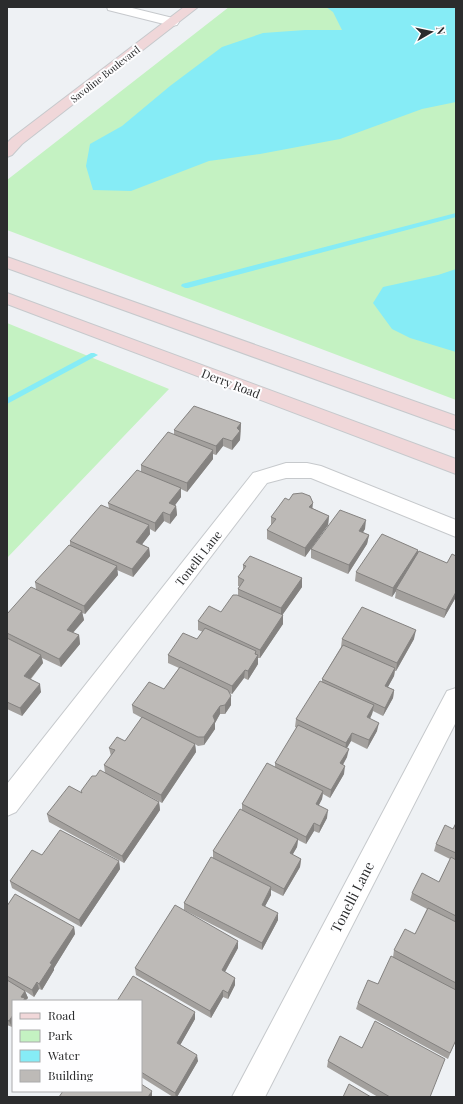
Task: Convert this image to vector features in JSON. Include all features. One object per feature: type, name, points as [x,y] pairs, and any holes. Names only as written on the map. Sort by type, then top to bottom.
[{"type":"main road","name":"Savoline Boulevard","points":[[10,147],[192,7]]},
{"type":"main road","points":[[7,262],[456,423]]},
{"type":"main road","name":"Derry Road","points":[[7,298],[456,467]]},
{"type":"street","points":[[113,7],[172,22]]},
{"type":"street","name":"Tonelli Lane","points":[[7,804],[260,478],[274,472],[289,469],[314,471],[456,529]]},
{"type":"street","name":"Tonelli Lane","points":[[248,1097],[456,698]]},
{"type":"green space","points":[[229,7],[456,7],[456,400],[7,230],[7,180]]},
{"type":"green space","points":[[7,323],[169,389],[7,558]]},
{"type":"water","points":[[326,7],[456,7],[456,102],[422,109],[340,139],[260,154],[209,161],[131,191],[93,190],[86,166],[90,144],[122,126],[170,86],[222,47],[263,33],[305,30],[342,30],[333,12]]},
{"type":"water","points":[[456,269],[456,352],[410,338],[392,329],[373,303],[383,287],[438,275]]},
{"type":"building","points":[[194,406],[241,423],[237,428],[240,431],[232,441],[223,438],[216,446],[174,430]]},
{"type":"building","points":[[168,432],[213,450],[187,483],[141,465]]},
{"type":"building","points":[[137,470],[181,488],[169,503],[176,506],[170,515],[163,512],[155,523],[108,503]]},
{"type":"building","points":[[302,493],[310,496],[313,503],[309,507],[329,516],[305,548],[267,530],[276,519],[271,517],[285,498],[289,500],[293,494]]},
{"type":"building","points":[[101,505],[149,525],[136,542],[149,548],[132,569],[70,541]]},
{"type":"building","points":[[340,510],[366,520],[359,531],[369,535],[349,565],[311,549]]},
{"type":"building","points":[[382,534],[418,550],[393,588],[356,572]]},
{"type":"building","points":[[69,545],[117,566],[84,606],[35,582]]},
{"type":"building","points":[[419,551],[447,563],[452,554],[456,556],[456,592],[446,610],[396,589]]},
{"type":"building","points":[[250,556],[302,578],[281,608],[238,589],[244,580],[238,577],[246,566],[243,565]]},
{"type":"building","points":[[31,587],[82,611],[67,630],[79,635],[59,659],[7,633],[7,614]]},
{"type":"building","points":[[233,595],[237,595],[283,615],[260,650],[198,621],[209,606],[221,612]]},
{"type":"building","points":[[362,607],[416,630],[397,663],[342,639]]},
{"type":"building","points":[[205,628],[256,651],[255,654],[258,655],[248,671],[245,670],[232,686],[168,655],[183,633],[197,639]]},
{"type":"building","points":[[7,638],[41,655],[24,676],[40,684],[20,708],[7,702]]},
{"type":"building","points":[[343,645],[395,668],[385,686],[394,690],[385,708],[322,679]]},
{"type":"building","points":[[180,667],[228,690],[231,696],[225,705],[220,706],[213,716],[215,721],[204,737],[198,737],[132,705],[149,682],[164,689]]},
{"type":"building","points":[[320,681],[374,705],[367,717],[379,723],[369,740],[352,733],[346,743],[296,719]]},
{"type":"building","points":[[142,717],[195,744],[161,795],[104,765],[115,750],[109,748],[117,737],[125,741]]},
{"type":"building","points":[[298,725],[349,749],[340,763],[345,766],[331,790],[275,763]]},
{"type":"building","points":[[267,763],[323,791],[316,804],[328,810],[320,826],[314,823],[306,837],[242,804]]},
{"type":"building","points":[[100,770],[159,802],[122,856],[47,814],[69,786],[82,793],[81,791],[92,776],[96,776]]},
{"type":"building","points":[[240,809],[298,839],[290,853],[301,859],[284,889],[213,851]]},
{"type":"building","points":[[456,823],[456,853],[436,844],[445,825],[453,829]]},
{"type":"building","points":[[60,830],[119,861],[79,920],[10,881],[32,850],[42,855]]},
{"type":"building","points":[[211,857],[271,887],[262,905],[278,913],[262,943],[184,903]]},
{"type":"building","points":[[451,857],[456,860],[456,916],[412,893],[422,873],[439,882]]},
{"type":"building","points":[[15,894],[74,927],[50,963],[52,964],[39,984],[37,982],[32,990],[7,976],[7,906]]},
{"type":"building","points":[[175,905],[238,941],[222,970],[235,978],[228,993],[223,990],[210,1011],[135,968]]},
{"type":"building","points":[[428,908],[456,922],[456,983],[394,950],[405,929],[415,934]]},
{"type":"building","points":[[391,956],[456,990],[456,1040],[450,1053],[358,1003],[368,980],[378,984]]},
{"type":"building","points":[[133,976],[195,1012],[177,1043],[197,1055],[175,1093],[142,1073],[142,1000],[118,1000]]},
{"type":"building","points":[[7,980],[25,991],[21,997],[25,998],[24,1000],[12,1000],[12,1016],[9,1021],[7,1020]]},
{"type":"building","points":[[375,1021],[445,1059],[430,1097],[390,1097],[328,1061],[340,1036],[362,1048]]},
{"type":"building","points":[[349,1084],[371,1097],[343,1097]]},
{"type":"building","points":[[142,1085],[152,1091],[148,1097],[59,1097],[62,1092],[142,1092]]},
{"type":"waterway","points":[[185,286],[456,215]]},
{"type":"waterway","points":[[7,401],[94,355]]}]
